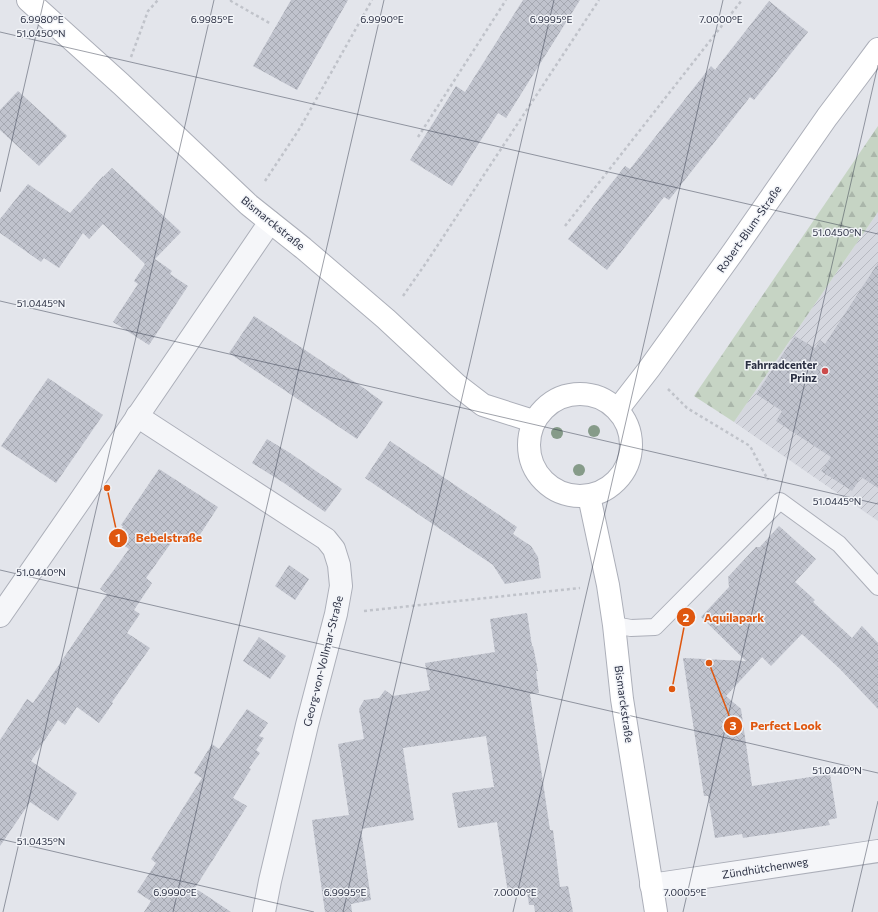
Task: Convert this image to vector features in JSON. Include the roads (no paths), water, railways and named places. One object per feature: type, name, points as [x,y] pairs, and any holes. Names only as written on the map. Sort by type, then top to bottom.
[{"type":"main road","name":"Bismarckstraße","points":[[28,0],[126,89],[249,205],[303,248],[386,319],[457,385],[483,405],[533,421]]},
{"type":"main road","name":"Robert-Blum-Straße","points":[[618,409],[734,252],[827,116],[878,49]]},
{"type":"main road","points":[[573,393],[597,396],[618,409],[630,429],[632,453],[625,473],[610,488],[589,496],[566,495],[546,485],[532,466],[528,444],[533,421],[550,402],[573,393]]},
{"type":"main road","name":"Bismarckstraße","points":[[589,496],[608,585],[622,699],[656,912]]},
{"type":"street","points":[[0,616],[270,222]]},
{"type":"street","name":"Georg-von-Vollmar-Straße","points":[[137,416],[326,539],[334,549],[339,565],[341,586],[336,614],[270,881],[264,912]]},
{"type":"street","name":"Zündhütchenweg","points":[[651,885],[878,851]]},
{"type":"lane","points":[[614,625],[631,628],[655,626],[780,501],[839,544],[878,588]]},
{"type":"place","name":"Fahrradcenter Prinz","points":[[825,371]]},
{"type":"place","name":"Bebelstraße","points":[[107,488]]},
{"type":"place","name":"Perfect Look","points":[[709,663]]},
{"type":"place","name":"Aquilapark","points":[[672,689]]}]
